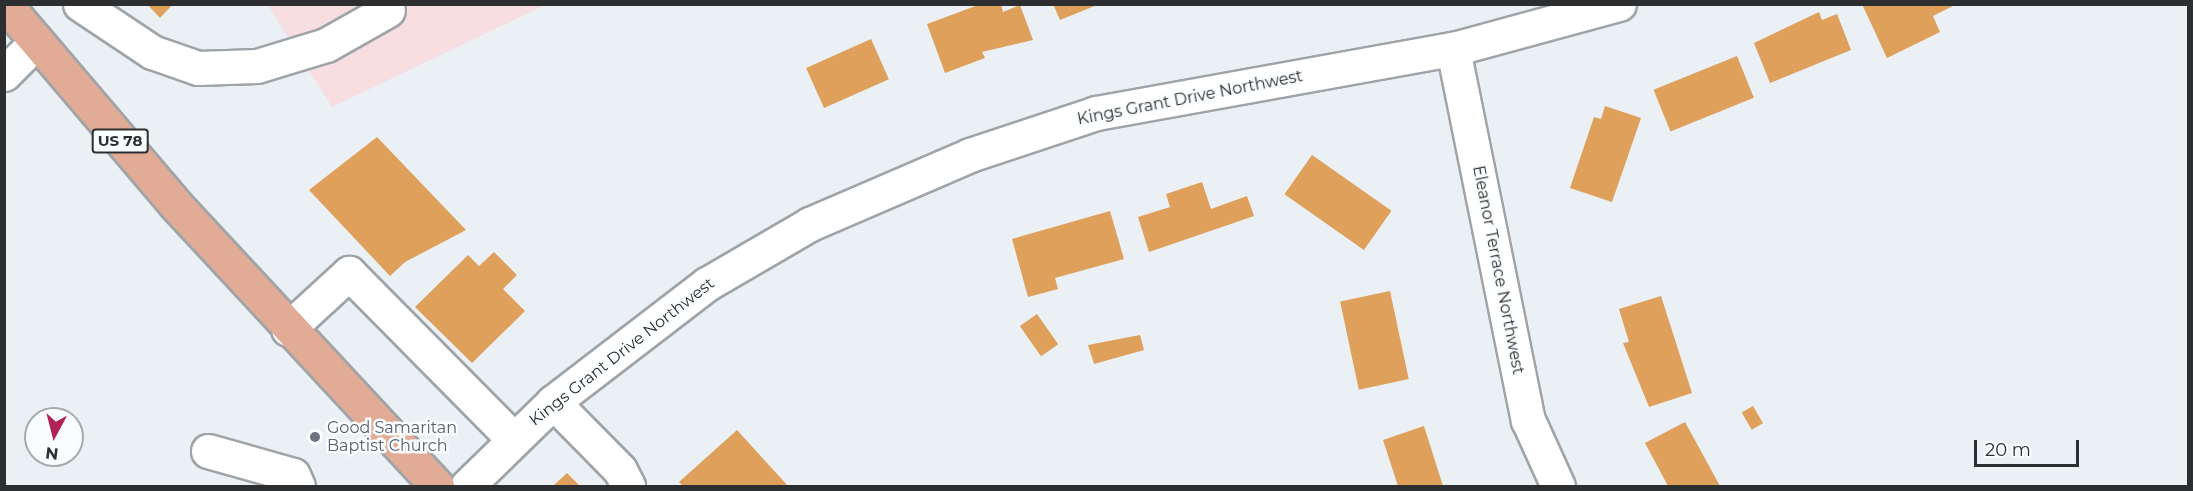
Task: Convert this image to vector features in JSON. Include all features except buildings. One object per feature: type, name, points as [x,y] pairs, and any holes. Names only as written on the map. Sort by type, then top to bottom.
[{"type":"main road","name":"US 78","points":[[17,8],[35,43],[288,329],[437,486]]},
{"type":"street","points":[[80,4],[152,52],[198,68],[267,63],[326,45],[388,9]]},
{"type":"street","name":"Kings Grant Drive Northwest","points":[[467,486],[512,438],[553,402],[706,284],[810,224],[970,155],[1096,114],[1453,49],[1619,4]]},
{"type":"street","points":[[4,74],[35,43]]},
{"type":"street","name":"Eleanor Terrace Northwest","points":[[1453,49],[1528,420],[1558,486]]},
{"type":"street","points":[[288,329],[349,273],[512,438]]},
{"type":"street","points":[[553,402],[618,481]]},
{"type":"street","points":[[208,451],[293,475],[298,486]]},
{"type":"shaded area","points":[[268,5],[545,5],[332,107]]},
{"type":"place","name":"Good Samaritan Baptist Church","points":[[315,437]]}]
